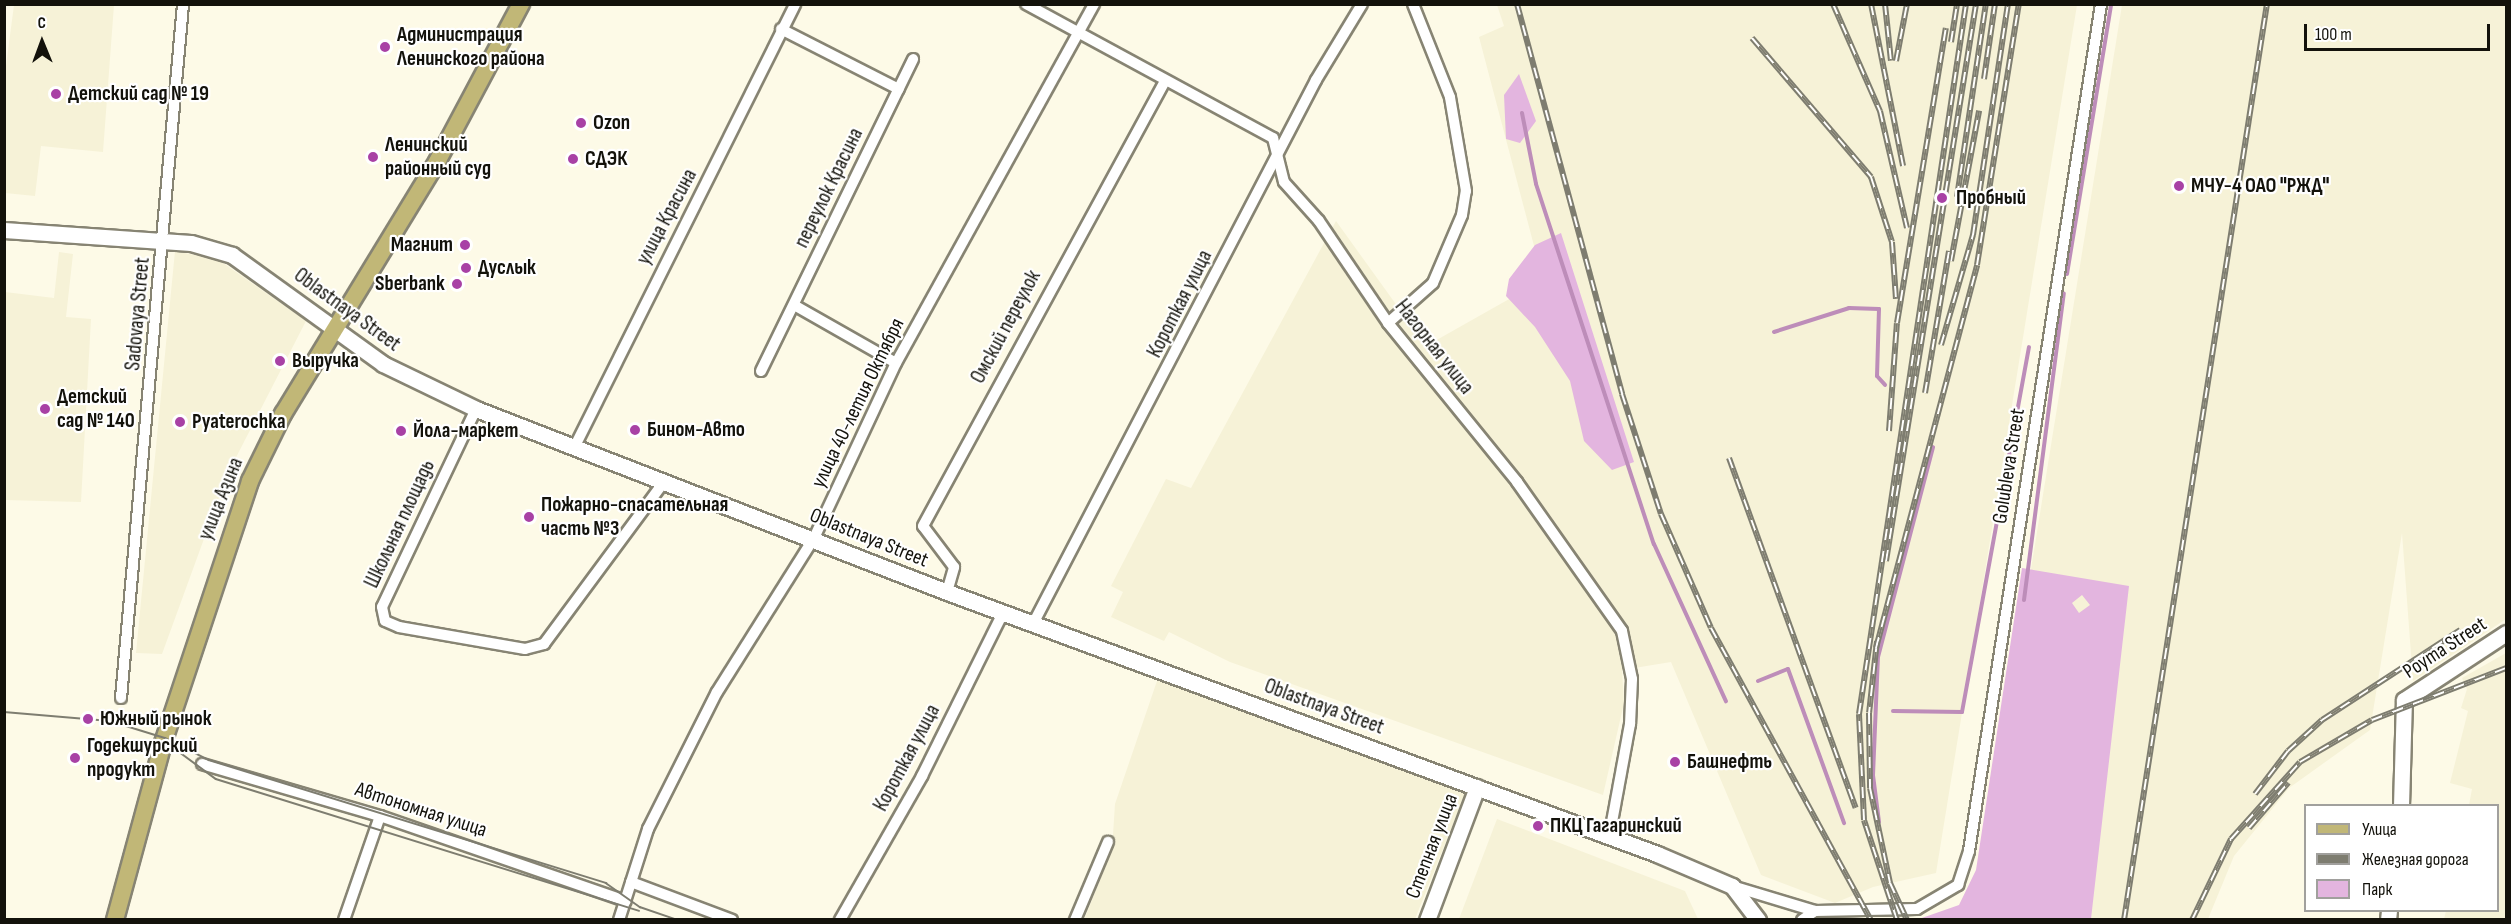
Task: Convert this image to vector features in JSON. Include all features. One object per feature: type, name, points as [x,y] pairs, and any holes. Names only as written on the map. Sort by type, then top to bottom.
[{"type":"main road","name":"улица Азина","points":[[115,920],[163,743],[233,524],[283,414],[337,329],[438,160],[521,4]]},
{"type":"main road","name":"Oblastnaya Street","points":[[4,230],[164,242],[232,255],[337,329],[382,364],[476,409],[663,483],[814,538],[947,592],[1034,622],[1477,787],[1732,886]]},
{"type":"main road","name":"Poyma Street","points":[[2401,804],[2404,700],[2506,633]]},
{"type":"main road","name":"Степная улица","points":[[1427,920],[1477,787]]},
{"type":"main road","points":[[1732,886],[1758,920]]},
{"type":"street","name":"Sadovaya Street","points":[[121,698],[164,242],[183,4]]},
{"type":"street","name":"улица Красина","points":[[573,448],[795,4]]},
{"type":"street","points":[[1026,4],[1273,138],[1280,153]]},
{"type":"street","name":"улица 40-летия Октября","points":[[619,920],[648,828],[717,692],[814,538],[896,363],[1094,4]]},
{"type":"street","name":"Короткая улица","points":[[1034,622],[1280,153],[1362,4]]},
{"type":"street","points":[[1388,323],[1433,283],[1462,215],[1466,191],[1450,97],[1413,4]]},
{"type":"street","name":"Golubleva Street","points":[[1815,911],[1917,909],[1958,885],[1969,851],[2101,4]]},
{"type":"street","points":[[781,29],[899,89]]},
{"type":"street","name":"переулок Красина","points":[[760,371],[913,59]]},
{"type":"street","name":"Омский переулок","points":[[947,592],[954,567],[923,526],[1165,81]]},
{"type":"street","name":"Нагорная улица","points":[[1280,153],[1284,182],[1319,221],[1388,323],[1517,482],[1622,631],[1632,679],[1630,724],[1609,838]]},
{"type":"street","points":[[794,305],[896,363]]},
{"type":"street","name":"Школьная площадь","points":[[476,409],[382,607],[385,621],[399,627],[525,649],[544,644],[663,483]]},
{"type":"street","name":"Короткая улица","points":[[840,920],[922,776],[1004,611]]},
{"type":"street","name":"Автономная улица","points":[[202,764],[380,816],[626,901]]},
{"type":"street","points":[[344,920],[380,816]]},
{"type":"street","points":[[1075,920],[1108,842]]},
{"type":"street","points":[[631,882],[732,920]]},
{"type":"street","points":[[1732,886],[1815,911]]},
{"type":"street","points":[[1802,920],[1815,911]]},
{"type":"shaded area","name":"Детский сад № 19","points":[[14,5],[114,5],[103,152],[41,146],[35,196],[5,193],[4,81]]},
{"type":"shaded area","points":[[1497,5],[2077,5],[1936,873],[1873,887],[1835,903],[1761,875],[1671,662],[1622,670],[1624,703],[1603,795],[1230,662],[1169,632],[1164,641],[1111,617],[1123,592],[1111,586],[1166,479],[1191,488],[1336,221],[1426,346],[1543,280],[1479,37],[1504,26]]},
{"type":"shaded area","points":[[2122,5],[2506,5],[2506,619],[2413,681],[2402,533],[2370,730],[2289,788],[2234,856],[2208,919],[1937,920],[1963,909],[1982,873]]},
{"type":"shaded area","name":"Южный рынок","points":[[175,251],[219,260],[306,321],[228,473],[162,654],[136,653]]},
{"type":"shaded area","name":"Детский сад № 140","points":[[59,252],[73,254],[66,317],[91,319],[81,502],[5,500],[5,292],[54,298]]},
{"type":"shaded area","points":[[2506,653],[2506,919],[2444,919],[2446,912],[2499,912],[2499,804],[2469,804],[2472,789],[2450,783],[2468,711],[2461,708],[2467,689],[2462,678]]},
{"type":"shaded area","points":[[1158,678],[1467,789],[1415,919],[1084,920],[1112,850],[1115,804]]},
{"type":"shaded area","name":"ПКЦ Гагаринский","points":[[1497,819],[1685,891],[1698,919],[1459,919]]},
{"type":"green space","points":[[1519,74],[1536,121],[1520,143],[1506,139],[1504,95]]},
{"type":"green space","points":[[1561,233],[1634,462],[1612,470],[1584,441],[1570,381],[1535,327],[1506,296],[1509,279],[1535,245]]},
{"type":"green space","points":[[2022,568],[2129,586],[2091,919],[1919,919],[1959,905],[1976,870]],"holes":[[[2082,595],[2090,605],[2079,613],[2072,603]]]},
{"type":"waterway","points":[[2067,274],[2111,4]]},
{"type":"waterway","points":[[1522,113],[1536,184],[1654,544],[1726,701]]},
{"type":"waterway","points":[[2024,600],[2064,294]]},
{"type":"waterway","points":[[1774,332],[1849,308],[1879,309],[1877,376],[1885,385]]},
{"type":"waterway","points":[[1893,711],[1962,712],[2029,347]]},
{"type":"waterway","points":[[1879,822],[1873,775],[1878,657],[1933,447]]},
{"type":"waterway","points":[[1758,681],[1788,669],[1844,823]]},
{"type":"tram line","points":[[4,712],[110,721],[165,738],[209,760],[606,883],[640,907],[678,920]]},
{"type":"tram line","points":[[174,748],[216,779],[639,911]]},
{"type":"railway","points":[[1517,4],[1622,394],[1661,514],[1711,628],[1871,920]]},
{"type":"railway","points":[[1833,4],[1880,111],[1907,228]]},
{"type":"railway","points":[[1871,4],[1903,166]]},
{"type":"railway","points":[[1885,4],[1891,61]]},
{"type":"railway","points":[[1896,61],[1907,4]]},
{"type":"railway","points":[[1951,42],[1957,4]]},
{"type":"railway","points":[[1897,920],[1864,820],[1859,714],[1966,4]]},
{"type":"railway","points":[[1886,561],[1976,4]]},
{"type":"railway","points":[[1957,197],[1986,4]]},
{"type":"railway","points":[[1984,79],[1995,4]]},
{"type":"railway","points":[[1941,345],[1973,235],[2008,4]]},
{"type":"railway","points":[[1876,648],[1977,265],[2019,4]]},
{"type":"railway","points":[[2124,920],[2267,4]]},
{"type":"railway","points":[[1889,431],[1897,323],[1946,28]]},
{"type":"railway","points":[[1752,38],[1871,177],[1892,242],[1896,299]]},
{"type":"railway","points":[[1951,261],[1979,111]]},
{"type":"railway","points":[[1925,393],[1949,251]]},
{"type":"railway","points":[[1729,458],[1856,808]]},
{"type":"railway","points":[[2255,794],[2288,751],[2322,720],[2460,630]]},
{"type":"railway","points":[[1877,641],[1869,713],[1870,788],[1890,883],[1907,920]]},
{"type":"railway","points":[[2192,920],[2231,839],[2300,762],[2372,720],[2506,668]]},
{"type":"railway","points":[[2249,828],[2288,783]]},
{"type":"place","name":"Администрация Ленинского района","points":[[385,47]]},
{"type":"place","name":"Детский сад № 19","points":[[56,94]]},
{"type":"place","name":"Ozon","points":[[581,123]]},
{"type":"place","name":"Ленинский районный суд","points":[[373,157]]},
{"type":"place","name":"СДЭК","points":[[573,159]]},
{"type":"place","name":"МЧУ-4 ОАО \"РЖД\"","points":[[2179,186]]},
{"type":"place","name":"Пробный","points":[[1942,198]]},
{"type":"place","name":"Магнит","points":[[465,245]]},
{"type":"place","name":"Дуслык","points":[[466,268]]},
{"type":"place","name":"Sberbank","points":[[457,284]]},
{"type":"place","name":"Выручка","points":[[280,361]]},
{"type":"place","name":"Детский сад № 140","points":[[45,409]]},
{"type":"place","name":"Pyaterochka","points":[[180,422]]},
{"type":"place","name":"Бином-Авто","points":[[635,430]]},
{"type":"place","name":"Йола-маркет","points":[[401,431]]},
{"type":"place","name":"Пожарно-спасательная часть №3","points":[[529,517]]},
{"type":"place","name":"Южный рынок","points":[[88,719]]},
{"type":"place","name":"Годекшурский продукт","points":[[75,758]]},
{"type":"place","name":"Башнефть","points":[[1675,762]]},
{"type":"place","name":"ПКЦ Гагаринский","points":[[1538,826]]}]
